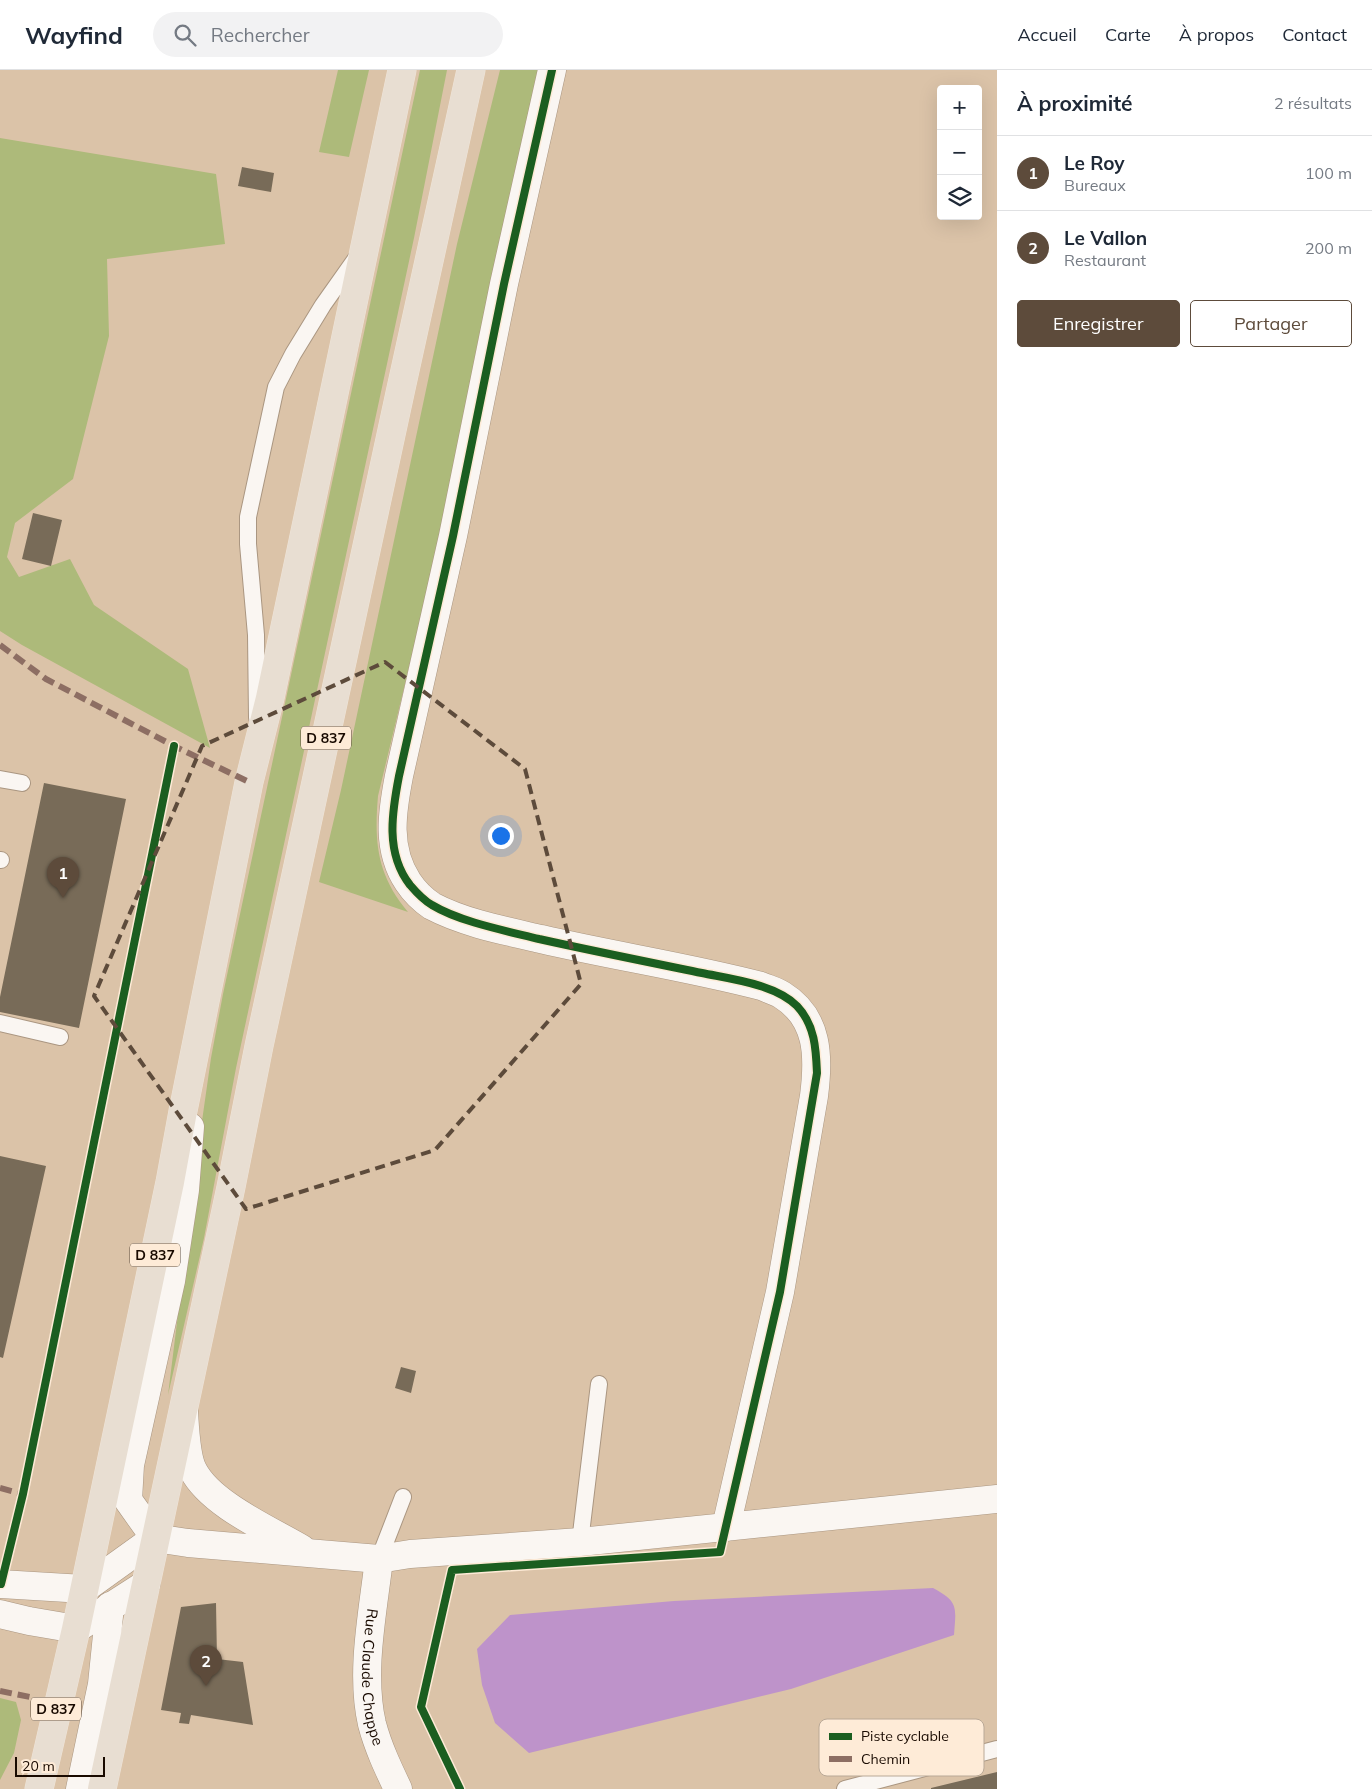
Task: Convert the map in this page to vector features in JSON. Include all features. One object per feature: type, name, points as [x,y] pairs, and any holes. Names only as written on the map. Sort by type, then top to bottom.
[{"type":"main road","name":"D 837","points":[[38,1789],[76,1628],[160,1231],[257,752],[402,70]]},
{"type":"main road","name":"D 837","points":[[102,1789],[395,412],[471,70]]},
{"type":"street","points":[[552,70],[506,275],[453,536],[399,776],[393,806],[392,844],[401,870],[409,884],[430,905],[443,911],[495,929],[761,986],[781,995],[797,1006],[813,1033],[817,1073],[780,1292],[726,1527]]},
{"type":"street","points":[[155,1538],[128,1500],[130,1466],[171,1281],[185,1190],[196,1048]]},
{"type":"street","points":[[183,1406],[192,1470],[210,1492],[230,1507],[310,1553]]},
{"type":"street","points":[[84,1589],[155,1538],[188,1543],[379,1559],[410,1554],[580,1542],[997,1499]]},
{"type":"street","name":"Rue Claude Chappe","points":[[379,1559],[366,1674],[372,1724],[383,1757],[398,1789]]},
{"type":"street","points":[[1,1584],[84,1589],[110,1606]]},
{"type":"street","points":[[0,1614],[29,1621],[76,1628],[146,1584]]},
{"type":"street","points":[[80,1789],[102,1684],[110,1606]]},
{"type":"lane","points":[[257,752],[256,635],[248,544],[248,517],[276,387],[293,354],[323,305],[366,245]]},
{"type":"lane","points":[[0,779],[22,783]]},
{"type":"lane","points":[[0,1023],[60,1037]]},
{"type":"lane","points":[[580,1542],[599,1384]]},
{"type":"lane","points":[[379,1559],[403,1497]]},
{"type":"lane","points":[[984,1752],[997,1749]]},
{"type":"lane","points":[[845,1789],[894,1776]]},
{"type":"path","points":[[1,1584],[25,1484]]},
{"type":"highlighted area","points":[[385,662],[525,769],[581,984],[435,1150],[246,1209],[94,996],[202,746]]},
{"type":"green space","points":[[338,70],[369,70],[349,157],[319,152]]},
{"type":"green space","points":[[420,70],[447,70],[414,238],[236,1068],[204,1238],[168,1395],[202,1121],[223,994]]},
{"type":"green space","points":[[500,70],[540,70],[429,584],[378,796],[377,829],[380,858],[390,885],[408,912],[319,882],[341,790],[457,244]]},
{"type":"green space","points":[[0,138],[216,174],[225,244],[107,259],[109,336],[73,479],[15,523],[7,557],[19,577],[70,559],[94,605],[188,669],[210,748],[22,645],[0,631]]},
{"type":"green space","points":[[0,1698],[16,1702],[21,1720],[14,1753],[0,1780]]},
{"type":"shaded area","points":[[933,1588],[948,1597],[954,1606],[954,1635],[791,1689],[529,1753],[495,1723],[482,1685],[477,1649],[510,1615],[674,1601]]},
{"type":"building","points":[[242,167],[274,173],[271,192],[238,186]]},
{"type":"building","points":[[33,513],[62,520],[51,566],[22,559]]},
{"type":"building","points":[[44,783],[126,799],[79,1028],[0,1012],[0,997]]},
{"type":"building","points":[[0,1156],[46,1166],[3,1358],[0,1357]]},
{"type":"building","points":[[401,1367],[416,1371],[411,1393],[395,1388]]},
{"type":"building","points":[[216,1603],[217,1659],[243,1662],[253,1725],[191,1715],[189,1724],[179,1723],[181,1713],[161,1710],[181,1607]]},
{"type":"building","points":[[997,1772],[997,1789],[931,1789],[931,1788]]},
{"type":"marked path","points":[[0,645],[46,679],[174,746],[249,782]]},
{"type":"marked path","points":[[0,1488],[23,1494]]},
{"type":"marked path","points":[[0,1691],[35,1698]]},
{"type":"cycle path","points":[[460,1789],[421,1707],[452,1570],[720,1552],[780,1292],[817,1073],[815,1046],[808,1021],[797,1006],[777,992],[739,980],[539,939],[456,916],[432,905],[420,896],[402,873],[397,860],[392,832],[399,776],[453,536],[504,284],[552,70]]},
{"type":"cycle path","points":[[1,1584],[23,1494],[174,746]]},
{"type":"place","name":"Le Roy","points":[[63,898]]},
{"type":"place","name":"Le Vallon","points":[[206,1686]]}]
